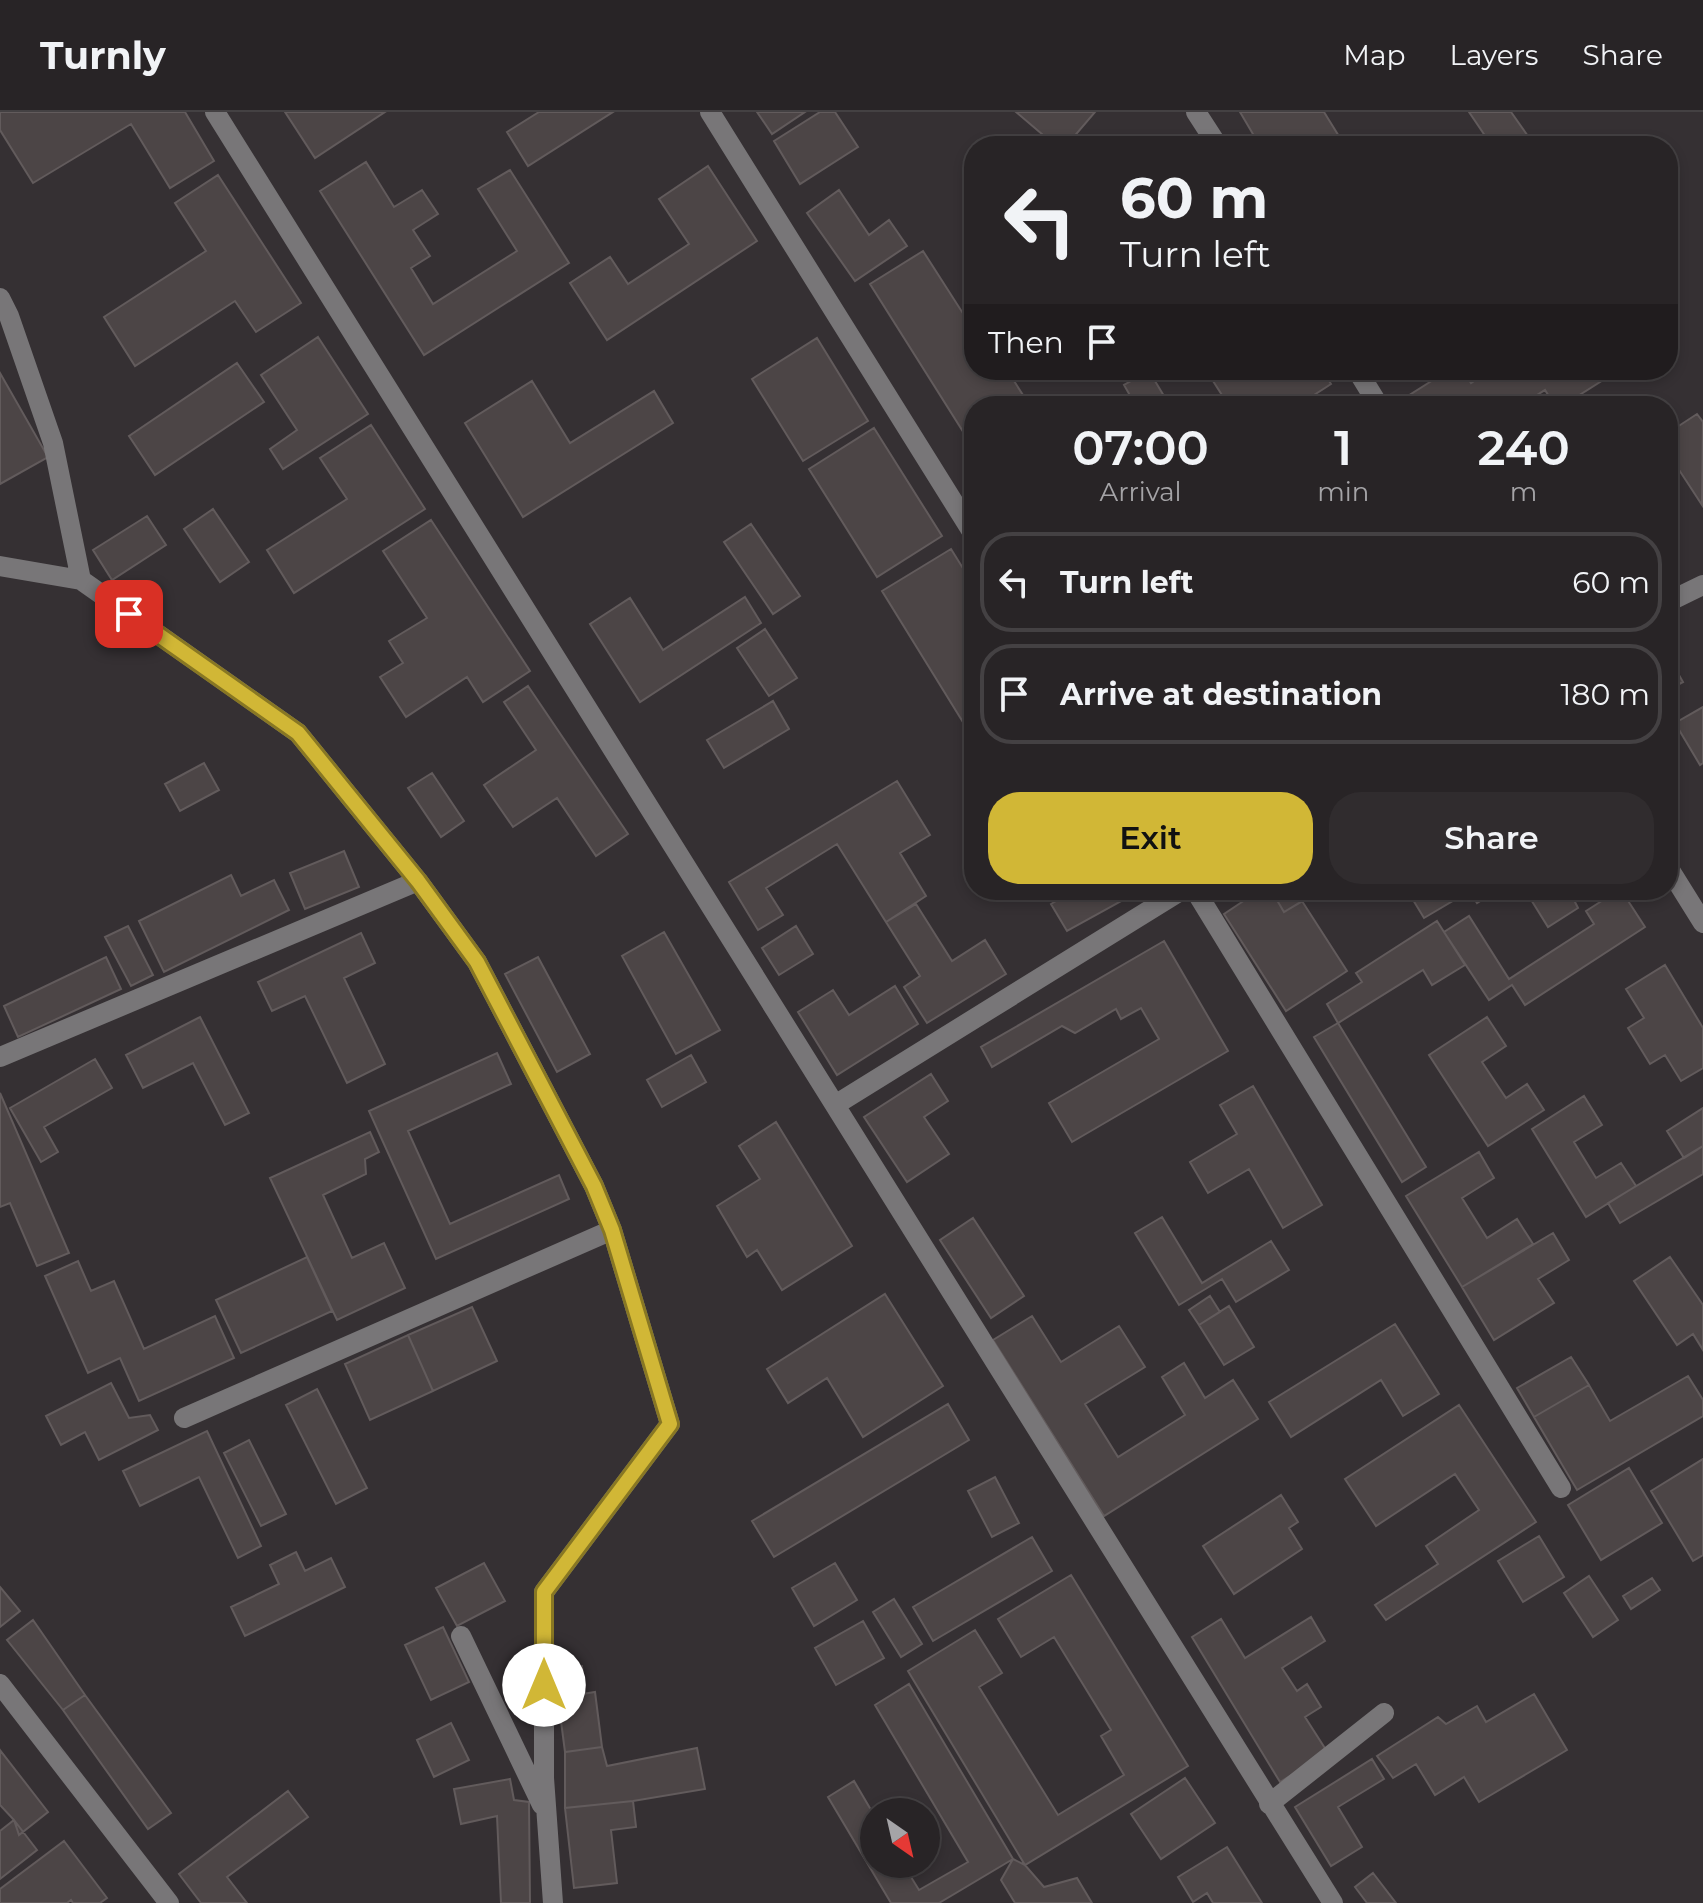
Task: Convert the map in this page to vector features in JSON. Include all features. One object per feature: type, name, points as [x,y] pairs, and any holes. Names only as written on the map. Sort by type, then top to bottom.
[{"type":"street","points":[[215,112],[1333,1903]]},
{"type":"street","points":[[710,112],[964,519]]},
{"type":"street","points":[[1196,112],[1212,136]]},
{"type":"street","points":[[0,298],[53,443],[81,580]]},
{"type":"street","points":[[0,566],[81,580],[298,733],[418,881],[477,962],[594,1186],[612,1230],[670,1424],[544,1592],[544,1778],[553,1903]]},
{"type":"street","points":[[1678,597],[1703,585]]},
{"type":"street","points":[[0,1057],[418,881]]},
{"type":"street","points":[[1678,883],[1703,923]]},
{"type":"street","points":[[835,1105],[1166,900]]},
{"type":"street","points":[[1201,900],[1561,1488]]},
{"type":"street","points":[[184,1418],[612,1230]]},
{"type":"street","points":[[461,1636],[547,1816]]},
{"type":"street","points":[[0,1684],[169,1903]]},
{"type":"street","points":[[1269,1804],[1384,1713]]},
{"type":"building","points":[[0,112],[185,112],[214,161],[170,188],[131,124],[33,183],[0,130]]},
{"type":"building","points":[[285,112],[385,112],[315,158]]},
{"type":"building","points":[[539,112],[613,112],[528,166],[507,132]]},
{"type":"building","points":[[757,112],[805,112],[772,134]]},
{"type":"building","points":[[820,112],[835,112],[858,147],[800,184],[774,141]]},
{"type":"building","points":[[1016,112],[1095,112],[1075,136],[1044,136]]},
{"type":"building","points":[[1240,112],[1324,112],[1339,136],[1254,136]]},
{"type":"building","points":[[1469,112],[1511,112],[1528,136],[1485,136]]},
{"type":"building","points":[[366,162],[394,207],[422,190],[438,214],[413,230],[430,256],[411,268],[433,304],[517,251],[478,189],[510,170],[569,263],[424,355],[320,191]]},
{"type":"building","points":[[708,166],[757,241],[607,340],[570,283],[610,257],[628,284],[689,244],[659,199]]},
{"type":"building","points":[[218,175],[301,303],[256,332],[235,301],[135,366],[104,317],[206,251],[175,203]]},
{"type":"building","points":[[839,190],[869,235],[889,220],[907,246],[855,281],[807,213]]},
{"type":"building","points":[[923,251],[964,315],[964,380],[1013,380],[1024,396],[964,396],[964,433],[870,284]]},
{"type":"building","points":[[318,337],[368,414],[283,469],[270,449],[297,430],[261,375]]},
{"type":"building","points":[[817,338],[868,421],[803,461],[752,379]]},
{"type":"building","points":[[237,363],[264,402],[155,475],[129,436]]},
{"type":"building","points":[[0,373],[48,457],[0,484]]},
{"type":"building","points":[[1133,380],[1154,380],[1164,396],[1130,396],[1124,385]]},
{"type":"building","points":[[1212,380],[1328,380],[1331,384],[1312,396],[1223,396]]},
{"type":"building","points":[[1433,380],[1469,380],[1471,383],[1476,380],[1603,380],[1578,396],[1549,396],[1545,390],[1536,396],[1408,396]]},
{"type":"building","points":[[532,381],[570,443],[654,391],[673,423],[523,517],[465,423]]},
{"type":"building","points":[[1697,414],[1703,422],[1702,505],[1678,468],[1678,426]]},
{"type":"building","points":[[371,425],[425,509],[294,593],[267,550],[347,499],[320,458]]},
{"type":"building","points":[[874,428],[942,536],[877,577],[809,469]]},
{"type":"building","points":[[213,509],[249,562],[220,582],[184,529]]},
{"type":"building","points":[[147,516],[166,545],[112,580],[93,550]]},
{"type":"building","points":[[431,520],[530,671],[483,702],[467,677],[406,717],[380,677],[403,663],[389,641],[427,618],[383,551]]},
{"type":"building","points":[[751,524],[800,596],[773,614],[724,542]]},
{"type":"building","points":[[951,549],[964,570],[964,724],[882,591]]},
{"type":"building","points":[[745,597],[761,623],[640,702],[590,624],[630,598],[663,650]]},
{"type":"building","points":[[765,629],[797,678],[769,696],[737,648]]},
{"type":"building","points":[[528,686],[628,834],[596,856],[557,798],[513,827],[484,785],[536,750],[504,702]]},
{"type":"building","points":[[773,701],[789,729],[724,768],[707,740]]},
{"type":"building","points":[[1703,707],[1703,763],[1700,765],[1678,728],[1678,721]]},
{"type":"building","points":[[204,763],[219,790],[180,811],[165,784]]},
{"type":"building","points":[[432,773],[464,821],[441,837],[408,788]]},
{"type":"building","points":[[897,781],[930,835],[900,853],[926,896],[886,922],[837,844],[766,888],[783,915],[758,930],[729,882]]},
{"type":"building","points":[[344,851],[359,887],[305,909],[290,873]]},
{"type":"building","points":[[231,875],[241,896],[274,880],[289,910],[164,972],[139,921]]},
{"type":"building","points":[[1058,900],[1123,900],[1067,931],[1051,904]]},
{"type":"building","points":[[1245,900],[1277,900],[1284,912],[1302,901],[1347,971],[1286,1011],[1224,914]]},
{"type":"building","points":[[1277,900],[1305,900],[1284,912]]},
{"type":"building","points":[[1413,900],[1454,900],[1424,918]]},
{"type":"building","points":[[1531,900],[1574,900],[1578,908],[1548,927]]},
{"type":"building","points":[[1603,900],[1627,900],[1645,927],[1525,1005],[1512,985],[1489,1000],[1444,932],[1469,916],[1509,979],[1594,924],[1586,911]]},
{"type":"building","points":[[916,904],[952,961],[985,940],[1006,974],[927,1023],[904,987],[920,976],[886,922]]},
{"type":"building","points":[[1437,921],[1465,965],[1432,985],[1423,970],[1338,1023],[1327,1004],[1362,982],[1356,973]]},
{"type":"building","points":[[128,926],[153,975],[131,986],[105,937]]},
{"type":"building","points":[[796,926],[813,954],[779,975],[762,948]]},
{"type":"building","points":[[664,932],[720,1030],[676,1054],[622,956]]},
{"type":"building","points":[[361,933],[375,963],[344,978],[385,1064],[347,1083],[305,996],[272,1011],[258,982]]},
{"type":"building","points":[[1164,941],[1228,1051],[1072,1142],[1049,1103],[1159,1039],[1141,1008],[1121,1019],[1116,1009],[1075,1033],[1062,1026],[992,1067],[981,1047]]},
{"type":"building","points":[[106,957],[121,989],[18,1037],[4,1006]]},
{"type":"building","points":[[538,957],[590,1054],[557,1072],[505,974]]},
{"type":"building","points":[[1665,965],[1703,1028],[1703,1068],[1681,1081],[1665,1055],[1650,1064],[1628,1028],[1644,1018],[1626,989]]},
{"type":"building","points":[[895,986],[918,1024],[837,1075],[798,1012],[833,990],[849,1015]]},
{"type":"building","points":[[200,1017],[249,1113],[225,1125],[193,1063],[143,1088],[126,1055]]},
{"type":"building","points":[[1487,1017],[1506,1046],[1482,1062],[1506,1098],[1527,1084],[1544,1110],[1488,1146],[1429,1055]]},
{"type":"building","points":[[1338,1023],[1426,1167],[1402,1182],[1314,1037]]},
{"type":"building","points":[[497,1053],[511,1084],[408,1131],[450,1224],[559,1175],[569,1199],[436,1259],[369,1111]]},
{"type":"building","points":[[691,1055],[706,1082],[662,1107],[647,1080]]},
{"type":"building","points":[[95,1059],[112,1088],[44,1127],[58,1152],[41,1162],[10,1108]]},
{"type":"building","points":[[931,1074],[948,1101],[924,1117],[949,1154],[907,1182],[864,1117]]},
{"type":"building","points":[[1253,1086],[1322,1205],[1283,1228],[1249,1169],[1208,1193],[1190,1162],[1237,1134],[1220,1105]]},
{"type":"building","points":[[0,1093],[69,1253],[37,1266],[10,1203],[0,1207]]},
{"type":"building","points":[[1584,1096],[1602,1125],[1574,1142],[1596,1178],[1621,1163],[1636,1186],[1586,1217],[1532,1129]]},
{"type":"building","points":[[1703,1108],[1703,1146],[1684,1158],[1667,1131]]},
{"type":"building","points":[[776,1122],[852,1246],[782,1290],[757,1250],[747,1257],[717,1206],[760,1179],[739,1146]]},
{"type":"building","points":[[370,1132],[379,1152],[365,1159],[366,1174],[323,1195],[352,1258],[384,1243],[405,1288],[337,1320],[270,1178]]},
{"type":"building","points":[[1703,1146],[1703,1174],[1620,1223],[1608,1203]]},
{"type":"building","points":[[1479,1152],[1494,1178],[1462,1198],[1487,1238],[1517,1219],[1533,1244],[1462,1287],[1406,1196]]},
{"type":"building","points":[[1162,1217],[1202,1283],[1271,1241],[1289,1270],[1236,1302],[1222,1279],[1179,1305],[1135,1233]]},
{"type":"building","points":[[973,1218],[1024,1296],[991,1318],[940,1240]]},
{"type":"building","points":[[1553,1233],[1569,1260],[1538,1279],[1554,1303],[1494,1340],[1462,1287]]},
{"type":"building","points":[[307,1257],[332,1311],[241,1353],[216,1300]]},
{"type":"building","points":[[1670,1257],[1703,1305],[1703,1350],[1693,1334],[1677,1345],[1634,1281]]},
{"type":"building","points":[[78,1261],[91,1291],[114,1281],[144,1349],[215,1316],[234,1358],[139,1401],[120,1358],[88,1373],[45,1276]]},
{"type":"building","points":[[885,1294],[943,1386],[863,1437],[827,1378],[788,1403],[767,1369]]},
{"type":"building","points":[[1210,1296],[1220,1312],[1199,1325],[1189,1310]]},
{"type":"building","points":[[1229,1306],[1254,1347],[1224,1365],[1199,1325]]},
{"type":"building","points":[[472,1307],[497,1361],[433,1391],[408,1335]]},
{"type":"building","points":[[1032,1316],[1061,1362],[1119,1326],[1145,1367],[1085,1404],[1118,1457],[1185,1415],[1162,1377],[1184,1363],[1205,1398],[1233,1380],[1258,1419],[1104,1516],[993,1340]]},
{"type":"building","points":[[1395,1324],[1439,1394],[1403,1416],[1381,1380],[1291,1437],[1269,1402]]},
{"type":"building","points":[[408,1335],[433,1391],[370,1420],[345,1364]]},
{"type":"building","points":[[1571,1357],[1589,1385],[1534,1417],[1517,1388]]},
{"type":"building","points":[[1688,1376],[1703,1400],[1703,1416],[1577,1490],[1534,1417],[1589,1385],[1610,1421]]},
{"type":"building","points":[[111,1383],[129,1418],[150,1415],[158,1430],[99,1460],[85,1432],[61,1445],[46,1416]]},
{"type":"building","points":[[317,1389],[367,1488],[336,1504],[286,1405]]},
{"type":"building","points":[[948,1404],[969,1440],[774,1557],[752,1521]]},
{"type":"building","points":[[1459,1405],[1536,1522],[1386,1620],[1375,1605],[1438,1564],[1426,1546],[1479,1510],[1455,1474],[1376,1526],[1345,1479]]},
{"type":"building","points":[[207,1431],[261,1546],[238,1558],[199,1477],[140,1506],[123,1471]]},
{"type":"building","points":[[249,1440],[286,1514],[261,1526],[224,1453]]},
{"type":"building","points":[[1703,1459],[1703,1555],[1693,1561],[1651,1491]]},
{"type":"building","points":[[1629,1468],[1662,1523],[1601,1560],[1568,1505]]},
{"type":"building","points":[[995,1477],[1019,1523],[992,1537],[968,1491]]},
{"type":"building","points":[[1281,1495],[1298,1522],[1289,1528],[1302,1549],[1234,1594],[1203,1546]]},
{"type":"building","points":[[1539,1536],[1564,1577],[1523,1602],[1498,1561]]},
{"type":"building","points":[[1032,1537],[1052,1571],[933,1641],[913,1607]]},
{"type":"building","points":[[296,1552],[305,1571],[331,1558],[345,1587],[245,1636],[231,1607],[279,1584],[270,1565]]},
{"type":"building","points":[[484,1563],[505,1601],[457,1626],[436,1588]]},
{"type":"building","points":[[835,1563],[857,1600],[814,1626],[792,1588]]},
{"type":"building","points":[[1071,1575],[1188,1766],[1025,1865],[908,1671],[975,1630],[1002,1673],[979,1687],[1058,1815],[1124,1775],[1101,1736],[1111,1730],[1054,1637],[1021,1657],[998,1619]]},
{"type":"building","points":[[1589,1576],[1618,1620],[1593,1637],[1564,1593]]},
{"type":"building","points":[[1652,1578],[1660,1590],[1631,1609],[1623,1596]]},
{"type":"building","points":[[0,1587],[20,1611],[0,1627]]},
{"type":"building","points":[[894,1599],[922,1644],[901,1657],[873,1612]]},
{"type":"building","points":[[1311,1617],[1325,1641],[1282,1668],[1297,1691],[1307,1684],[1321,1707],[1305,1717],[1328,1753],[1280,1782],[1192,1637],[1221,1619],[1245,1658]]},
{"type":"building","points":[[33,1620],[85,1695],[63,1710],[7,1640]]},
{"type":"building","points":[[863,1621],[884,1658],[836,1685],[815,1648]]},
{"type":"building","points":[[443,1627],[469,1682],[431,1700],[405,1645]]},
{"type":"building","points":[[582,1666],[585,1694],[566,1697],[562,1668]]},
{"type":"building","points":[[909,1684],[1013,1859],[939,1903],[891,1903],[876,1878],[912,1878],[919,1890],[968,1862],[940,1815],[940,1798],[930,1798],[875,1705]]},
{"type":"building","points":[[595,1692],[602,1747],[565,1752],[558,1698]]},
{"type":"building","points":[[1534,1694],[1567,1750],[1479,1802],[1464,1777],[1435,1795],[1416,1764],[1393,1778],[1377,1756],[1438,1717],[1446,1724],[1477,1706],[1486,1722]]},
{"type":"building","points":[[85,1695],[171,1813],[148,1829],[63,1710]]},
{"type":"building","points":[[451,1723],[469,1760],[434,1777],[417,1740]]},
{"type":"building","points":[[602,1747],[607,1766],[697,1748],[705,1789],[565,1808],[565,1752]]},
{"type":"building","points":[[0,1750],[48,1812],[19,1835],[14,1820],[0,1805]]},
{"type":"building","points":[[1372,1759],[1384,1779],[1338,1807],[1362,1847],[1331,1866],[1295,1807]]},
{"type":"building","points":[[1185,1778],[1215,1823],[1161,1859],[1131,1814]]},
{"type":"building","points":[[510,1779],[514,1800],[529,1802],[530,1903],[501,1903],[497,1816],[461,1824],[454,1789]]},
{"type":"building","points":[[854,1781],[864,1798],[860,1798],[860,1851],[828,1797]]},
{"type":"building","points":[[288,1791],[308,1817],[227,1877],[247,1903],[201,1903],[179,1874]]},
{"type":"building","points":[[633,1801],[636,1827],[611,1830],[617,1883],[574,1888],[565,1808]]},
{"type":"building","points":[[14,1820],[37,1850],[0,1879],[0,1831]]},
{"type":"building","points":[[64,1841],[107,1898],[100,1903],[73,1903],[71,1900],[67,1903],[0,1903],[0,1889]]},
{"type":"building","points":[[1227,1847],[1262,1903],[1213,1903],[1207,1893],[1193,1902],[1178,1877]]},
{"type":"building","points":[[1013,1859],[1025,1865],[1044,1887],[1077,1878],[1092,1903],[1015,1903],[1001,1880]]},
{"type":"building","points":[[1373,1873],[1396,1903],[1367,1903],[1355,1887]]},
{"type":"route","points":[[129,614],[298,733],[418,881],[477,962],[594,1186],[612,1230],[670,1424],[544,1592],[544,1685]]}]
